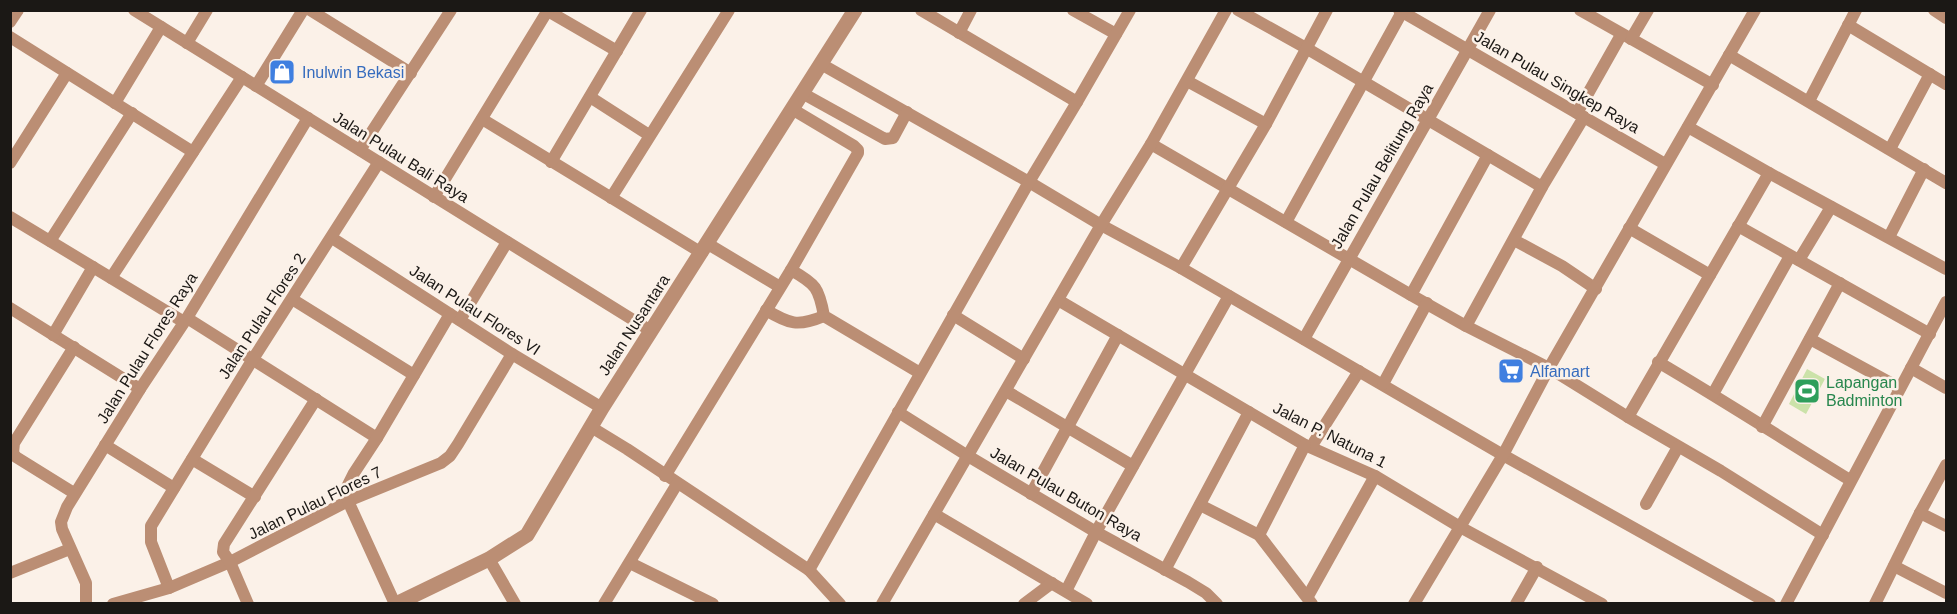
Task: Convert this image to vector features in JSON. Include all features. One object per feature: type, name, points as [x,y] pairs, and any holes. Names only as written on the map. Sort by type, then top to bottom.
[{"type":"street","points":[[10,22],[18,10]]},
{"type":"street","name":"Jalan Pulau Bali Raya","points":[[134,10],[651,331]]},
{"type":"street","points":[[187,43],[207,10]]},
{"type":"street","points":[[256,86],[303,10]]},
{"type":"street","points":[[309,10],[411,73]]},
{"type":"street","points":[[360,150],[451,10]]},
{"type":"street","points":[[551,162],[641,10]]},
{"type":"street","points":[[611,198],[729,10]]},
{"type":"street","name":"Jalan Nusantara","points":[[396,603],[489,559],[527,535],[602,408],[855,10]]},
{"type":"street","points":[[921,10],[1077,102]]},
{"type":"street","points":[[959,33],[971,10]]},
{"type":"street","points":[[1073,10],[1116,34]]},
{"type":"street","points":[[809,570],[1029,182],[1130,10]]},
{"type":"street","points":[[1238,10],[1542,187]]},
{"type":"street","points":[[1181,268],[1266,123],[1327,10]]},
{"type":"street","name":"Jalan Pulau Belitung Raya","points":[[1304,339],[1490,10]]},
{"type":"street","points":[[1580,10],[1713,85]]},
{"type":"street","points":[[1466,326],[1581,115],[1626,37],[1648,10]]},
{"type":"street","points":[[1414,603],[1503,455],[1549,368],[1755,10]]},
{"type":"street","points":[[1809,101],[1856,10]]},
{"type":"street","points":[[1934,10],[1947,18]]},
{"type":"street","points":[[434,197],[548,11],[617,51]]},
{"type":"street","points":[[882,603],[1101,225],[1151,144],[1224,11]]},
{"type":"street","points":[[1286,222],[1365,82],[1401,11]]},
{"type":"street","name":"Jalan Pulau Singkep Raya","points":[[1401,11],[1665,164]]},
{"type":"street","points":[[1848,26],[1947,84]]},
{"type":"street","points":[[115,103],[161,27]]},
{"type":"street","points":[[10,37],[193,152]]},
{"type":"street","points":[[1729,55],[1947,183]]},
{"type":"street","points":[[821,64],[1101,225],[1181,268],[1503,455],[1770,603]]},
{"type":"street","points":[[10,163],[67,73]]},
{"type":"street","points":[[1890,149],[1930,74]]},
{"type":"street","points":[[111,278],[242,77]]},
{"type":"street","points":[[1186,81],[1266,123]]},
{"type":"street","points":[[802,93],[885,139],[893,138],[907,112]]},
{"type":"street","points":[[590,97],[649,135]]},
{"type":"street","points":[[665,476],[791,270],[858,153],[854,146],[792,109]]},
{"type":"street","points":[[50,241],[132,114]]},
{"type":"street","name":"Jalan Pulau Flores Raya","points":[[86,603],[86,583],[70,549],[61,522],[74,493],[186,320],[308,118]]},
{"type":"street","points":[[482,119],[611,198],[780,287]]},
{"type":"street","points":[[1688,127],[1830,207],[1947,269]]},
{"type":"street","points":[[1151,144],[1466,326],[1549,368],[1823,535]]},
{"type":"street","points":[[1412,295],[1488,155]]},
{"type":"street","name":"Jalan Pulau Flores 2","points":[[169,588],[155,554],[150,534],[151,526],[253,359],[379,162]]},
{"type":"street","points":[[1889,237],[1924,169]]},
{"type":"street","points":[[1628,417],[1769,173]]},
{"type":"street","points":[[1713,394],[1794,258],[1830,207]]},
{"type":"street","points":[[10,218],[253,359],[377,438]]},
{"type":"street","points":[[1737,226],[1930,334]]},
{"type":"street","points":[[1629,228],[1710,275]]},
{"type":"street","name":"Jalan Pulau Flores VI","points":[[332,238],[512,354],[602,408]]},
{"type":"street","points":[[1514,240],[1562,266],[1596,289]]},
{"type":"street","points":[[396,603],[345,491],[414,375],[507,242]]},
{"type":"street","points":[[53,334],[93,267]]},
{"type":"street","points":[[791,270],[813,283],[824,316],[920,373]]},
{"type":"street","points":[[1762,427],[1840,283]]},
{"type":"street","points":[[1066,591],[1096,532],[1228,296]]},
{"type":"street","points":[[292,299],[414,375]]},
{"type":"street","name":"Jalan P. Natuna 1","points":[[1058,300],[1308,446],[1375,476],[1460,528],[1537,567],[1584,599],[1602,603]]},
{"type":"street","points":[[1786,603],[1947,302]]},
{"type":"street","points":[[1383,384],[1427,303]]},
{"type":"street","points":[[10,308],[140,389]]},
{"type":"street","points":[[766,310],[787,322],[809,322],[824,316]]},
{"type":"street","points":[[953,315],[1024,359]]},
{"type":"street","points":[[1031,494],[1118,335]]},
{"type":"street","points":[[1810,339],[1900,388]]},
{"type":"street","points":[[74,348],[13,448],[16,457],[74,493]]},
{"type":"street","name":"Jalan Pulau Flores 7","points":[[113,603],[169,588],[230,562],[348,501],[441,463],[450,456],[512,354]]},
{"type":"street","points":[[1658,362],[1850,480]]},
{"type":"street","points":[[1911,368],[1947,388]]},
{"type":"street","points":[[1259,535],[1308,446],[1359,371]]},
{"type":"street","points":[[1006,391],[1133,466]]},
{"type":"street","points":[[248,603],[230,562],[223,552],[224,544],[316,399]]},
{"type":"street","name":"Jalan Pulau Buton Raya","points":[[898,412],[1031,494],[1206,593],[1216,603]]},
{"type":"street","points":[[1165,570],[1249,412]]},
{"type":"street","points":[[591,427],[809,570],[840,603]]},
{"type":"street","points":[[105,445],[174,488]]},
{"type":"street","points":[[1646,504],[1678,447]]},
{"type":"street","points":[[192,459],[255,497]]},
{"type":"street","points":[[1875,603],[1947,465]]},
{"type":"street","points":[[1200,505],[1259,535],[1310,600],[1375,476]]},
{"type":"street","points":[[604,603],[677,484]]},
{"type":"street","points":[[934,513],[1087,603]]},
{"type":"street","points":[[1920,513],[1947,526]]},
{"type":"street","points":[[10,573],[70,549]]},
{"type":"street","points":[[489,559],[515,603]]},
{"type":"street","points":[[630,563],[713,603]]},
{"type":"street","points":[[1894,566],[1947,593]]},
{"type":"street","points":[[1516,603],[1537,567]]},
{"type":"street","points":[[1024,603],[1052,582]]},
{"type":"green space","name":"Lapangan Badminton","points":[[1807,369],[1825,379],[1806,414],[1789,404]]},
{"type":"place","name":"Inulwin Bekasi","points":[[282,72]]},
{"type":"place","name":"Alfamart","points":[[1511,371]]},
{"type":"place","name":"Lapangan Badminton","points":[[1807,391]]}]
